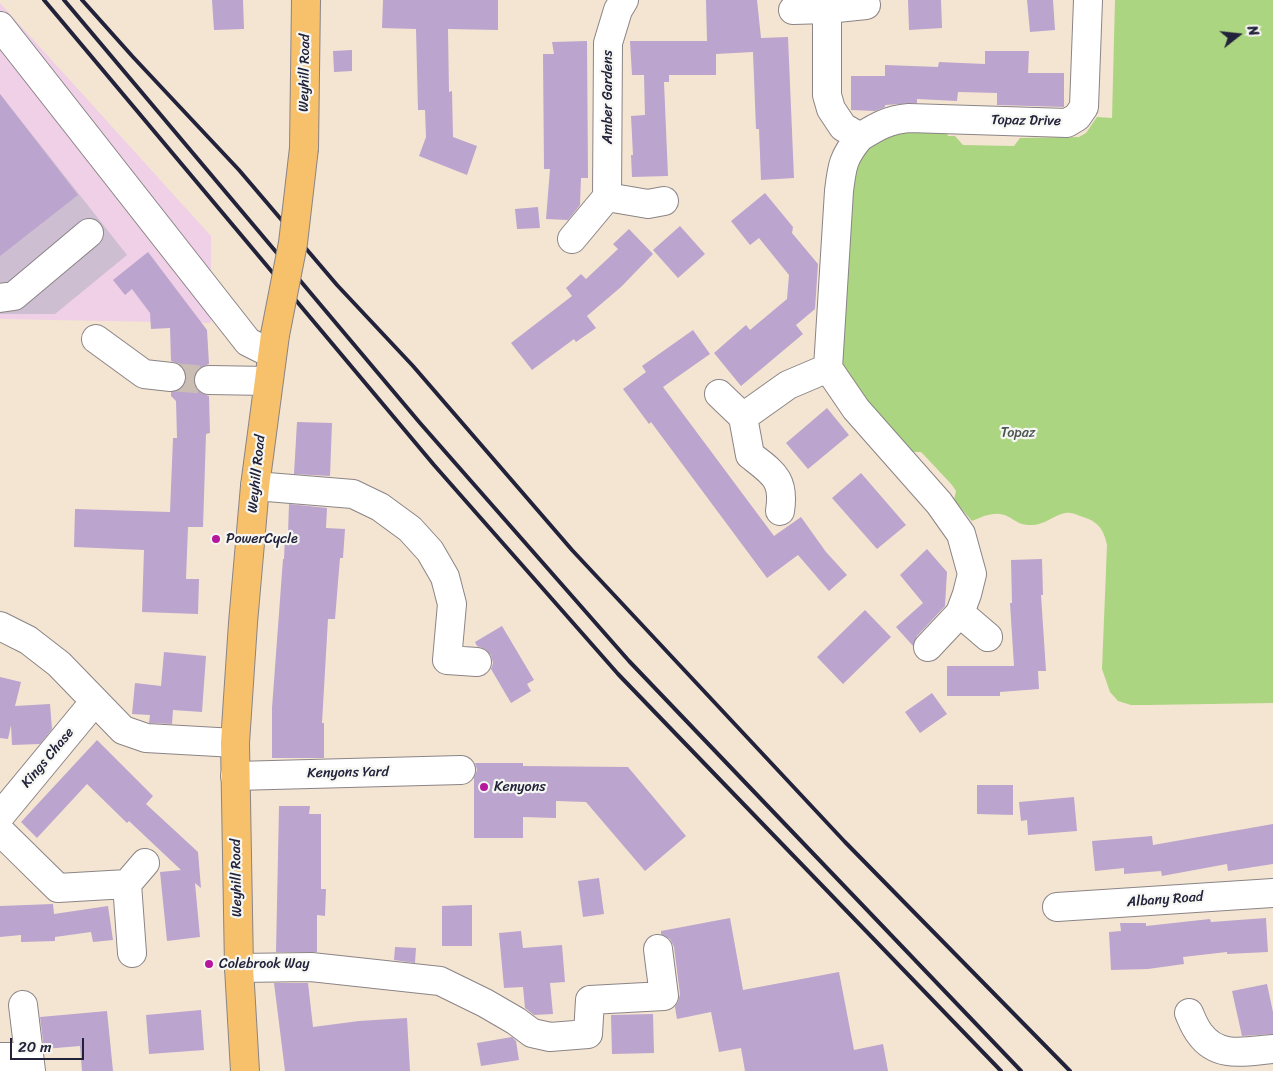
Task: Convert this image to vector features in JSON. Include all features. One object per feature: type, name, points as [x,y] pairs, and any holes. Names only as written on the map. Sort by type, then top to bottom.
[{"type":"main road","name":"Weyhill Road","points":[[245,1071],[239,968],[235,743],[255,486],[273,345],[294,244],[304,148],[306,0]]},
{"type":"street","name":"Amber Gardens","points":[[607,197],[608,43],[618,10],[624,0]]},
{"type":"street","name":"Topaz Drive","points":[[828,368],[839,191],[842,166],[848,150],[860,138],[877,126],[893,120],[909,118],[1067,123],[1077,117],[1084,107],[1088,0]]},
{"type":"street","points":[[793,10],[866,5]]},
{"type":"street","points":[[827,9],[828,95],[831,109],[843,128],[860,138]]},
{"type":"street","points":[[0,26],[248,342],[273,345]]},
{"type":"street","points":[[572,239],[607,197],[648,204],[664,201]]},
{"type":"street","points":[[0,298],[14,296],[89,233]]},
{"type":"street","points":[[96,340],[144,374],[171,377]]},
{"type":"street","points":[[743,417],[788,385],[828,368],[856,409],[939,503],[961,534],[972,574],[960,613],[928,647]]},
{"type":"street","points":[[209,380],[268,382]]},
{"type":"street","points":[[719,394],[743,417],[750,455],[772,472],[781,487],[780,511]]},
{"type":"street","points":[[255,486],[353,494],[380,507],[410,529],[430,551],[445,577],[452,604],[447,660],[477,662]]},
{"type":"street","points":[[960,613],[988,637]]},
{"type":"street","points":[[0,626],[28,640],[59,664],[124,730],[146,738],[235,743]]},
{"type":"street","name":"Kings Chase","points":[[0,816],[95,701]]},
{"type":"street","name":"Kenyons Yard","points":[[235,776],[461,770]]},
{"type":"street","points":[[0,831],[58,888],[127,884],[146,863]]},
{"type":"street","points":[[127,884],[132,953]]},
{"type":"street","name":"Albany Road","points":[[1057,907],[1273,893]]},
{"type":"street","points":[[239,968],[311,967],[440,981],[516,1021],[532,1033],[550,1037],[588,1034],[590,1000],[664,996],[658,949]]},
{"type":"street","points":[[0,1056],[30,1064],[23,1006]]},
{"type":"street","points":[[1189,1013],[1199,1034],[1213,1047],[1224,1052],[1273,1049]]},
{"type":"shaded area","points":[[0,3],[211,236],[211,323],[0,319]]},
{"type":"shaded area","points":[[0,94],[127,255],[55,314],[0,314]]},
{"type":"green space","name":"Topaz","points":[[1115,0],[1273,0],[1273,703],[1131,705],[1118,701],[1110,692],[1102,669],[1107,545],[1101,529],[1086,518],[1069,513],[1060,514],[1034,525],[1023,524],[999,514],[990,514],[972,521],[954,500],[956,491],[952,485],[924,455],[921,452],[912,452],[859,401],[841,364],[853,163],[884,132],[946,130],[948,136],[955,136],[963,145],[1014,146],[1020,138],[1079,137],[1086,133],[1097,117],[1112,118]]},
{"type":"building","points":[[212,0],[243,0],[244,29],[214,30]]},
{"type":"building","points":[[383,0],[498,0],[498,30],[448,29],[449,92],[452,91],[453,137],[477,146],[467,175],[419,156],[426,137],[425,110],[418,110],[416,29],[382,28]]},
{"type":"building","points":[[706,0],[757,0],[761,38],[788,37],[794,178],[761,180],[759,129],[756,129],[753,52],[716,54],[716,75],[669,75],[669,82],[664,82],[668,176],[632,177],[631,116],[645,115],[644,75],[632,75],[630,41],[707,41]]},
{"type":"building","points":[[908,0],[941,0],[942,28],[909,30]]},
{"type":"building","points":[[1027,0],[1053,0],[1055,30],[1030,32]]},
{"type":"building","points":[[587,41],[588,178],[581,178],[580,205],[568,220],[546,219],[550,169],[544,169],[543,54],[554,54],[552,42]]},
{"type":"building","points":[[352,50],[352,71],[334,72],[333,51]]},
{"type":"building","points":[[985,51],[1029,51],[1028,73],[1064,73],[1064,107],[997,105],[997,93],[958,92],[957,101],[917,99],[917,103],[885,105],[885,107],[875,111],[851,110],[851,76],[885,76],[885,65],[938,67],[939,62],[985,64]]},
{"type":"building","points":[[0,94],[78,195],[0,256]]},
{"type":"building","points":[[765,193],[793,227],[792,233],[818,264],[815,309],[796,325],[803,334],[741,386],[714,353],[746,325],[750,330],[787,299],[789,275],[759,238],[750,245],[731,221]]},
{"type":"building","points":[[538,207],[540,228],[517,229],[515,209]]},
{"type":"building","points":[[680,226],[705,254],[678,278],[653,250]]},
{"type":"building","points":[[629,229],[653,254],[621,287],[587,316],[596,328],[576,342],[574,339],[532,370],[511,343],[572,296],[566,288],[581,274],[586,279],[618,249],[613,244]]},
{"type":"building","points":[[148,252],[207,330],[209,364],[201,367],[193,379],[195,387],[201,393],[209,396],[210,433],[206,434],[203,527],[188,527],[186,579],[199,579],[198,614],[142,612],[144,550],[74,547],[75,509],[170,512],[173,438],[177,438],[176,401],[171,396],[171,392],[178,391],[184,386],[187,378],[180,364],[171,361],[170,328],[151,329],[150,313],[132,289],[125,295],[113,280]]},
{"type":"building","points":[[693,330],[710,354],[663,387],[774,536],[801,517],[826,552],[847,575],[829,591],[798,555],[767,578],[651,422],[649,424],[623,389],[646,372],[642,366]]},
{"type":"building","points":[[827,408],[849,435],[808,469],[786,443]]},
{"type":"building","points":[[297,422],[332,423],[330,476],[294,474]]},
{"type":"building","points":[[861,473],[906,525],[877,549],[832,498]]},
{"type":"building","points":[[289,504],[327,508],[326,528],[345,529],[343,558],[340,558],[335,619],[328,619],[322,723],[324,723],[324,758],[272,758],[272,708]]},
{"type":"building","points":[[927,549],[947,572],[945,606],[917,636],[913,646],[896,627],[923,603],[900,575]]},
{"type":"building","points":[[1042,559],[1043,595],[1041,595],[1046,671],[1038,671],[1039,689],[1000,692],[1000,696],[947,696],[947,666],[1014,666],[1010,603],[1012,603],[1011,560]]},
{"type":"building","points":[[865,610],[891,637],[843,684],[817,657]]},
{"type":"building","points":[[502,626],[534,680],[527,684],[531,691],[511,703],[491,669],[493,663],[491,655],[485,649],[477,646],[475,642]]},
{"type":"building","points":[[164,652],[206,656],[202,712],[173,710],[172,724],[149,723],[150,715],[132,714],[135,683],[161,686]]},
{"type":"building","points":[[0,677],[21,682],[15,706],[50,704],[52,729],[40,744],[12,745],[11,725],[8,739],[0,738]]},
{"type":"building","points":[[932,693],[947,714],[920,733],[905,712]]},
{"type":"building","points":[[97,740],[153,796],[146,804],[198,852],[201,888],[195,883],[200,937],[167,941],[160,872],[181,870],[129,821],[127,823],[87,784],[37,838],[21,822]]},
{"type":"building","points":[[475,763],[523,763],[523,766],[628,767],[686,836],[645,871],[586,802],[556,801],[556,818],[523,817],[523,838],[474,838],[474,778],[477,770]]},
{"type":"building","points":[[977,785],[1013,785],[1013,815],[977,814]]},
{"type":"building","points":[[1074,797],[1077,831],[1028,835],[1027,820],[1021,821],[1019,802]]},
{"type":"building","points":[[279,806],[310,806],[309,814],[321,814],[321,889],[326,889],[325,916],[317,915],[317,952],[276,952]]},
{"type":"building","points":[[1273,824],[1273,864],[1228,871],[1227,864],[1162,876],[1161,871],[1124,874],[1124,868],[1095,871],[1092,841],[1152,836],[1153,845]]},
{"type":"building","points":[[599,878],[604,914],[583,917],[578,881]]},
{"type":"building","points":[[53,904],[54,914],[108,906],[113,940],[93,942],[91,932],[55,937],[55,941],[21,942],[21,935],[0,937],[0,906]]},
{"type":"building","points":[[472,905],[472,946],[442,946],[442,906]]},
{"type":"building","points":[[730,918],[743,990],[839,972],[854,1050],[883,1044],[888,1071],[745,1071],[741,1048],[719,1052],[711,1012],[677,1019],[675,1007],[680,994],[674,947],[670,939],[661,934],[661,931]]},
{"type":"building","points":[[1266,918],[1268,952],[1227,954],[1227,952],[1183,957],[1184,964],[1148,969],[1111,970],[1109,932],[1121,931],[1120,923],[1146,923],[1146,926],[1210,919],[1211,922]]},
{"type":"building","points":[[521,931],[523,948],[562,945],[565,982],[550,983],[553,1014],[534,1015],[525,1008],[523,987],[504,988],[499,933]]},
{"type":"building","points":[[395,947],[416,948],[415,963],[394,960]]},
{"type":"building","points":[[274,983],[308,983],[313,1027],[359,1021],[407,1018],[410,1071],[285,1071]]},
{"type":"building","points":[[1267,984],[1273,1012],[1273,1034],[1242,1036],[1232,991]]},
{"type":"building","points":[[201,1010],[204,1050],[149,1054],[146,1015]]},
{"type":"building","points":[[107,1011],[113,1071],[82,1071],[80,1046],[44,1049],[40,1017]]},
{"type":"building","points":[[653,1014],[654,1053],[612,1054],[611,1015]]},
{"type":"building","points":[[512,1037],[516,1041],[519,1060],[481,1066],[477,1043]]},
{"type":"tunnel","points":[[171,377],[209,380]]},
{"type":"railway","points":[[44,0],[434,465],[618,674],[1001,1071]]},
{"type":"railway","points":[[64,0],[420,423],[629,661],[1021,1071]]},
{"type":"railway","points":[[82,0],[239,170],[337,285],[413,366],[572,550],[845,842],[1070,1071]]},
{"type":"place","name":"PowerCycle","points":[[216,539]]},
{"type":"place","name":"Kenyons","points":[[484,787]]},
{"type":"place","name":"Colebrook Way","points":[[209,964]]}]
